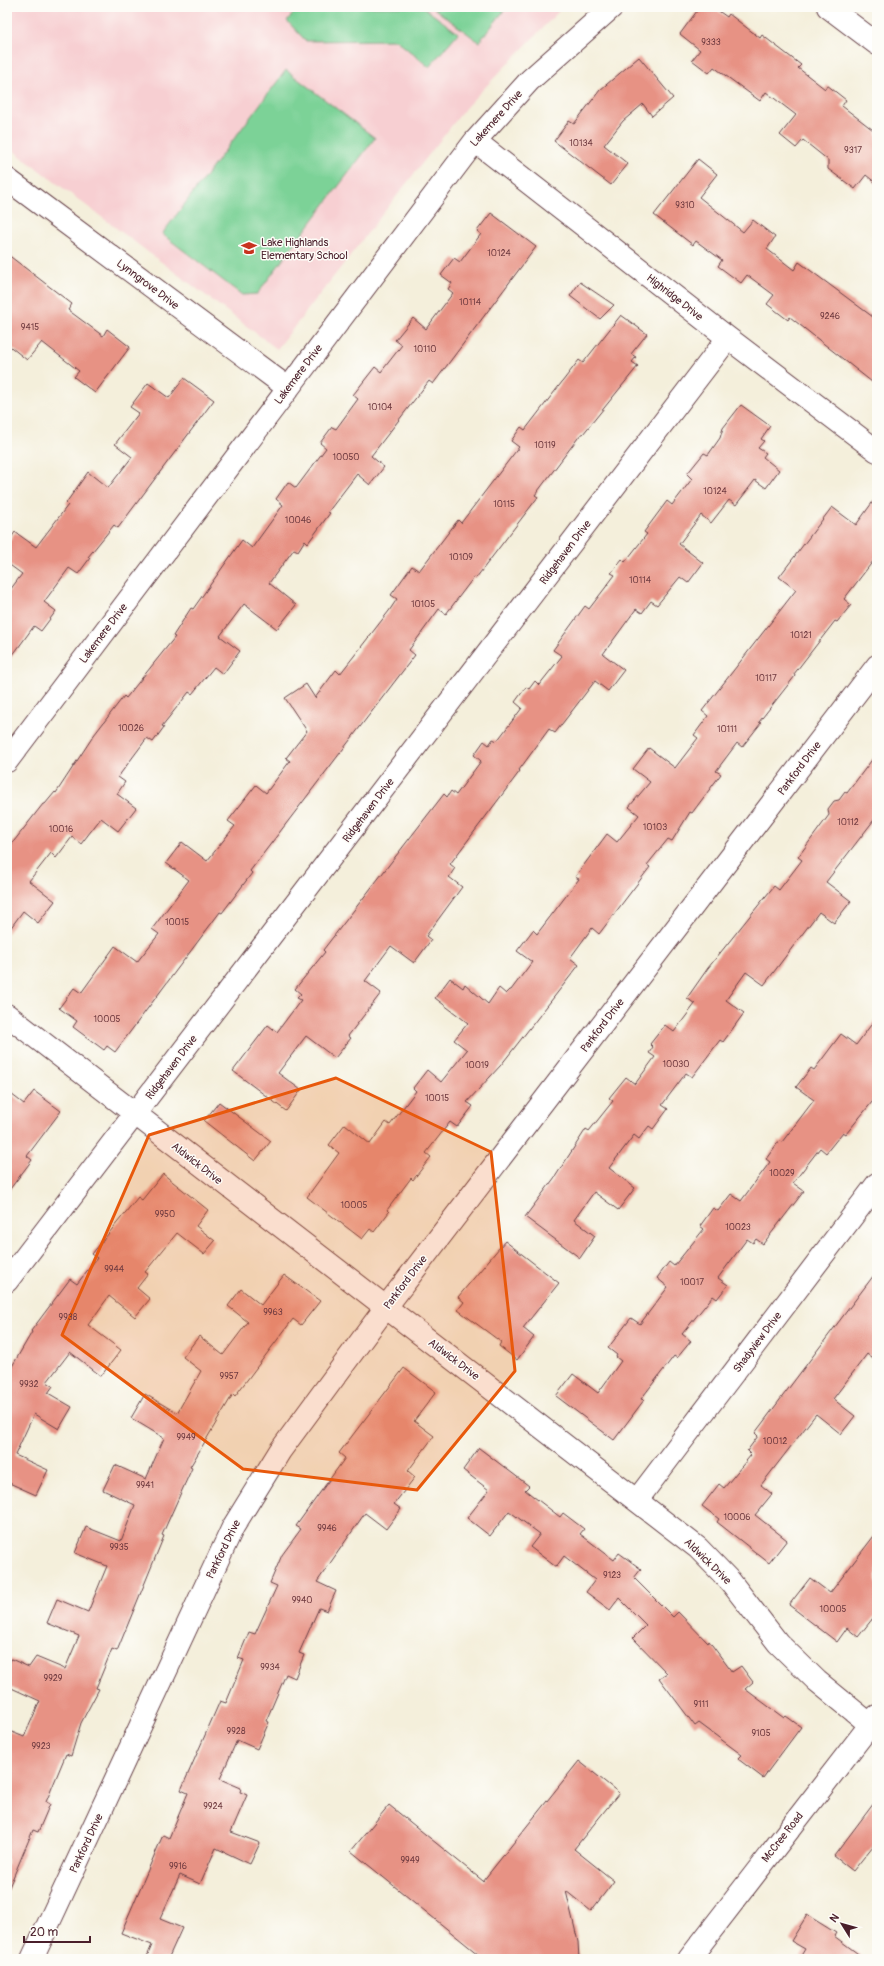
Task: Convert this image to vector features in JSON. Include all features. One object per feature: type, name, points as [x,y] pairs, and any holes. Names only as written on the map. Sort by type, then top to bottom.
[{"type":"street","name":"Lakemere Drive","points":[[7,761],[475,141],[530,80],[612,7]]},
{"type":"street","points":[[828,7],[877,44]]},
{"type":"street","name":"Highridge Drive","points":[[475,141],[728,338],[877,451]]},
{"type":"street","name":"Lynngrove Drive","points":[[7,179],[288,388]]},
{"type":"street","name":"Ridgehaven Drive","points":[[7,1281],[728,338]]},
{"type":"street","name":"Parkford Drive","points":[[32,1959],[233,1527],[280,1451],[386,1307],[877,666]]},
{"type":"street","name":"Aldwick Drive","points":[[7,1015],[698,1548],[730,1580],[778,1643],[817,1681],[875,1724]]},
{"type":"street","name":"Shadyview Drive","points":[[637,1500],[877,1184]]},
{"type":"street","name":"McCree Road","points":[[689,1959],[770,1851],[875,1724]]},
{"type":"highlighted area","points":[[336,1078],[491,1152],[515,1371],[417,1490],[243,1469],[62,1335],[149,1135]]},
{"type":"shaded area","name":"Lake Highlands Elementary School","points":[[7,7],[563,7],[467,106],[277,349],[7,146]]},
{"type":"green space","points":[[298,7],[423,7],[458,33],[429,67],[396,40],[306,41],[287,21]]},
{"type":"green space","points":[[432,7],[507,7],[479,42]]},
{"type":"green space","points":[[286,70],[375,138],[257,294],[242,295],[162,234]]},
{"type":"building","points":[[700,7],[713,7],[727,17],[729,14],[760,38],[762,35],[801,65],[798,68],[825,89],[827,85],[846,100],[842,106],[877,133],[877,184],[866,175],[855,189],[828,169],[828,160],[803,140],[796,148],[780,135],[796,115],[766,92],[760,101],[714,67],[709,73],[692,60],[700,50],[680,34]]},
{"type":"building","points":[[639,57],[673,98],[652,116],[643,104],[623,121],[604,145],[628,164],[611,185],[554,141],[569,121],[574,124],[600,90]]},
{"type":"building","points":[[698,159],[717,174],[699,197],[743,232],[753,220],[775,237],[767,249],[794,270],[799,262],[877,320],[877,386],[790,317],[788,320],[767,304],[774,295],[747,275],[741,283],[718,266],[722,260],[696,241],[693,245],[654,215]]},
{"type":"building","points":[[491,213],[536,247],[433,384],[429,381],[371,456],[384,467],[370,485],[357,474],[328,512],[330,513],[308,543],[305,540],[298,551],[294,549],[269,583],[296,605],[277,629],[244,604],[220,636],[240,651],[223,674],[214,667],[192,694],[189,692],[162,726],[164,727],[153,742],[147,738],[118,777],[125,782],[117,794],[136,808],[118,831],[101,818],[81,844],[72,837],[56,858],[51,853],[29,881],[55,901],[38,923],[23,911],[7,933],[7,850],[43,804],[45,804],[55,792],[56,793],[94,735],[124,696],[126,698],[175,637],[173,636],[191,608],[193,609],[242,540],[252,548],[283,505],[276,499],[288,482],[296,488],[326,448],[320,443],[332,427],[336,429],[358,399],[353,395],[375,367],[381,372],[402,345],[395,340],[413,318],[426,329],[453,293],[448,289],[452,283],[441,275],[454,258],[460,262],[481,234],[477,231]]},
{"type":"building","points":[[7,254],[72,304],[68,310],[103,336],[107,329],[130,347],[95,393],[74,377],[79,371],[42,342],[27,360],[7,344]]},
{"type":"building","points":[[580,282],[614,305],[600,319],[570,296]]},
{"type":"building","points":[[621,315],[647,334],[631,354],[636,357],[632,362],[638,366],[583,434],[581,434],[535,495],[538,497],[476,578],[474,577],[446,614],[439,609],[409,650],[415,655],[250,871],[252,873],[222,913],[220,912],[115,1052],[107,1046],[104,1050],[73,1027],[77,1021],[59,1008],[74,988],[81,993],[115,946],[137,962],[159,934],[152,929],[189,880],[166,863],[182,842],[207,861],[235,826],[228,821],[256,785],[266,793],[290,761],[286,758],[307,731],[285,698],[306,684],[315,698],[336,670],[340,674],[397,599],[391,595],[412,566],[419,571],[458,520],[461,523],[519,447],[511,441],[521,427],[525,430],[579,360],[583,363]]},
{"type":"building","points":[[184,378],[214,400],[118,528],[114,525],[88,557],[90,558],[78,574],[69,568],[44,602],[56,611],[41,631],[34,626],[7,663],[7,594],[22,574],[7,563],[7,544],[15,532],[36,547],[68,505],[66,503],[88,472],[108,488],[132,457],[115,444],[139,413],[130,407],[148,383],[169,398]]},
{"type":"building","points":[[741,405],[770,426],[761,439],[764,441],[758,448],[766,453],[763,457],[779,470],[766,488],[755,480],[736,505],[729,500],[711,523],[701,515],[679,544],[703,563],[688,583],[680,577],[657,605],[651,601],[642,613],[636,609],[603,654],[624,670],[608,691],[595,681],[555,733],[549,729],[519,770],[520,771],[450,864],[455,868],[449,877],[462,887],[426,936],[431,940],[414,963],[391,946],[365,981],[381,993],[348,1036],[351,1038],[335,1058],[306,1036],[278,1073],[301,1090],[286,1111],[233,1071],[268,1025],[277,1032],[301,1000],[297,998],[301,994],[295,989],[325,952],[323,950],[444,794],[447,797],[451,791],[456,795],[481,761],[474,755],[484,741],[489,745],[493,739],[497,741],[522,708],[515,702],[526,687],[529,689],[535,681],[539,685],[562,656],[553,650],[585,606],[589,609],[615,575],[611,573],[622,559],[625,562],[647,534],[644,532],[667,501],[672,505],[692,479],[687,474],[704,453],[708,455],[720,438],[723,428]]},
{"type":"building","points":[[877,496],[877,556],[844,599],[851,605],[837,622],[835,621],[794,674],[795,676],[759,722],[761,723],[742,747],[737,743],[716,771],[721,774],[692,813],[690,812],[672,841],[668,839],[647,865],[650,867],[599,934],[592,928],[570,958],[579,965],[501,1065],[467,1102],[473,1106],[457,1127],[450,1122],[426,1153],[431,1157],[413,1180],[411,1178],[387,1210],[389,1212],[374,1232],[370,1229],[362,1239],[307,1197],[339,1153],[329,1145],[345,1124],[370,1144],[386,1122],[390,1125],[416,1091],[413,1088],[427,1070],[441,1082],[467,1050],[454,1040],[468,1023],[435,998],[450,978],[463,988],[465,984],[488,1004],[499,988],[506,994],[511,990],[532,962],[517,951],[533,930],[537,934],[579,879],[575,877],[607,834],[617,842],[639,815],[629,807],[650,782],[633,769],[649,748],[675,768],[698,738],[694,735],[708,716],[702,711],[796,590],[779,577],[832,507],[856,525]]},
{"type":"building","points":[[877,753],[877,816],[826,882],[851,901],[834,923],[819,912],[764,985],[746,972],[726,1000],[744,1013],[723,1042],[720,1040],[692,1077],[686,1073],[662,1105],[668,1109],[653,1129],[649,1126],[639,1139],[634,1135],[609,1168],[635,1188],[618,1210],[594,1192],[574,1220],[595,1236],[580,1258],[525,1217],[555,1177],[586,1129],[589,1131],[613,1101],[609,1098],[626,1077],[635,1084],[655,1057],[649,1053],[653,1047],[650,1044],[665,1025],[674,1032],[695,1004],[687,998],[708,968],[774,886],[779,890],[802,860],[798,857],[829,815],[828,809],[834,801],[839,800],[845,792],[847,793]]},
{"type":"building","points":[[877,1017],[877,1096],[846,1134],[843,1132],[826,1153],[820,1148],[793,1183],[804,1191],[763,1244],[756,1239],[753,1243],[747,1239],[718,1278],[728,1285],[717,1299],[713,1296],[682,1334],[691,1341],[677,1358],[674,1356],[641,1399],[644,1400],[614,1440],[556,1396],[573,1374],[598,1393],[621,1361],[616,1357],[617,1355],[608,1348],[631,1318],[640,1324],[668,1287],[657,1278],[669,1262],[674,1266],[704,1229],[700,1226],[713,1208],[718,1211],[731,1194],[741,1201],[770,1162],[766,1159],[779,1141],[782,1142],[814,1100],[796,1087],[811,1068],[814,1070],[841,1034],[856,1045]]},
{"type":"building","points":[[7,1091],[24,1104],[34,1091],[61,1111],[27,1156],[32,1160],[7,1193]]},
{"type":"building","points":[[219,1102],[271,1141],[255,1161],[204,1121]]},
{"type":"building","points":[[163,1174],[208,1210],[196,1226],[215,1241],[204,1254],[177,1233],[145,1272],[148,1274],[137,1288],[150,1299],[135,1317],[109,1296],[88,1325],[121,1350],[101,1376],[70,1352],[47,1382],[53,1386],[48,1393],[72,1407],[59,1429],[34,1414],[15,1455],[48,1470],[36,1495],[7,1482],[7,1375],[32,1332],[31,1331],[70,1279],[77,1284],[97,1258],[92,1254],[138,1197],[142,1200]]},
{"type":"building","points":[[505,1241],[559,1283],[523,1328],[534,1337],[517,1360],[499,1346],[501,1342],[458,1310],[464,1302],[458,1297]]},
{"type":"building","points":[[877,1271],[877,1362],[867,1354],[833,1399],[855,1416],[841,1434],[816,1414],[761,1485],[772,1494],[755,1515],[787,1540],[769,1563],[717,1522],[719,1519],[702,1506],[719,1484],[724,1488],[751,1455],[747,1451],[758,1436],[755,1433]]},
{"type":"building","points":[[284,1275],[320,1301],[301,1325],[293,1319],[235,1396],[233,1394],[190,1467],[192,1468],[162,1535],[164,1536],[117,1651],[112,1649],[96,1688],[99,1689],[81,1723],[71,1756],[66,1754],[46,1802],[50,1804],[38,1832],[33,1830],[7,1892],[7,1730],[24,1737],[40,1701],[7,1686],[7,1669],[11,1659],[29,1667],[36,1657],[65,1669],[79,1636],[47,1623],[57,1599],[88,1612],[107,1566],[75,1553],[86,1527],[121,1541],[135,1505],[103,1490],[115,1465],[146,1479],[164,1438],[131,1418],[145,1394],[177,1413],[201,1371],[183,1357],[199,1336],[223,1355],[248,1322],[228,1306],[241,1289],[261,1305]]},
{"type":"building","points":[[404,1368],[436,1392],[414,1421],[434,1436],[408,1471],[415,1477],[394,1504],[401,1509],[386,1529],[365,1513],[317,1582],[336,1591],[327,1611],[319,1608],[299,1653],[304,1655],[295,1678],[286,1674],[266,1721],[269,1722],[257,1749],[237,1740],[220,1779],[241,1788],[240,1792],[247,1795],[231,1832],[260,1843],[250,1864],[216,1848],[200,1884],[180,1875],[160,1919],[182,1928],[168,1959],[146,1959],[152,1945],[121,1933],[163,1835],[169,1838],[188,1793],[181,1790],[220,1701],[226,1703],[244,1660],[238,1658],[249,1632],[255,1634],[277,1586],[270,1583],[282,1555],[301,1529],[296,1526],[345,1458],[339,1453]]},
{"type":"building","points":[[479,1448],[529,1486],[525,1490],[560,1517],[563,1513],[584,1529],[580,1534],[614,1560],[619,1553],[641,1569],[634,1578],[673,1617],[678,1612],[708,1643],[709,1641],[732,1672],[741,1666],[753,1682],[745,1689],[784,1718],[786,1716],[801,1727],[763,1778],[738,1759],[742,1755],[699,1723],[695,1726],[659,1678],[667,1673],[633,1638],[646,1625],[619,1598],[610,1610],[586,1592],[595,1580],[564,1556],[556,1567],[530,1547],[540,1534],[509,1511],[490,1536],[467,1518],[489,1490],[463,1470]]},
{"type":"building","points":[[877,1532],[877,1613],[858,1637],[847,1628],[837,1642],[789,1605],[810,1578],[830,1593]]},
{"type":"building","points":[[579,1761],[619,1793],[574,1849],[614,1881],[591,1911],[566,1891],[578,1942],[579,1959],[484,1959],[351,1851],[389,1805],[483,1881]]},
{"type":"building","points":[[877,1799],[877,1841],[853,1871],[834,1856]]},
{"type":"building","points":[[807,1915],[836,1933],[834,1936],[865,1959],[799,1959],[805,1949],[791,1941]]},
{"type":"place","name":"Lake Highlands Elementary School","points":[[249,248]]}]
